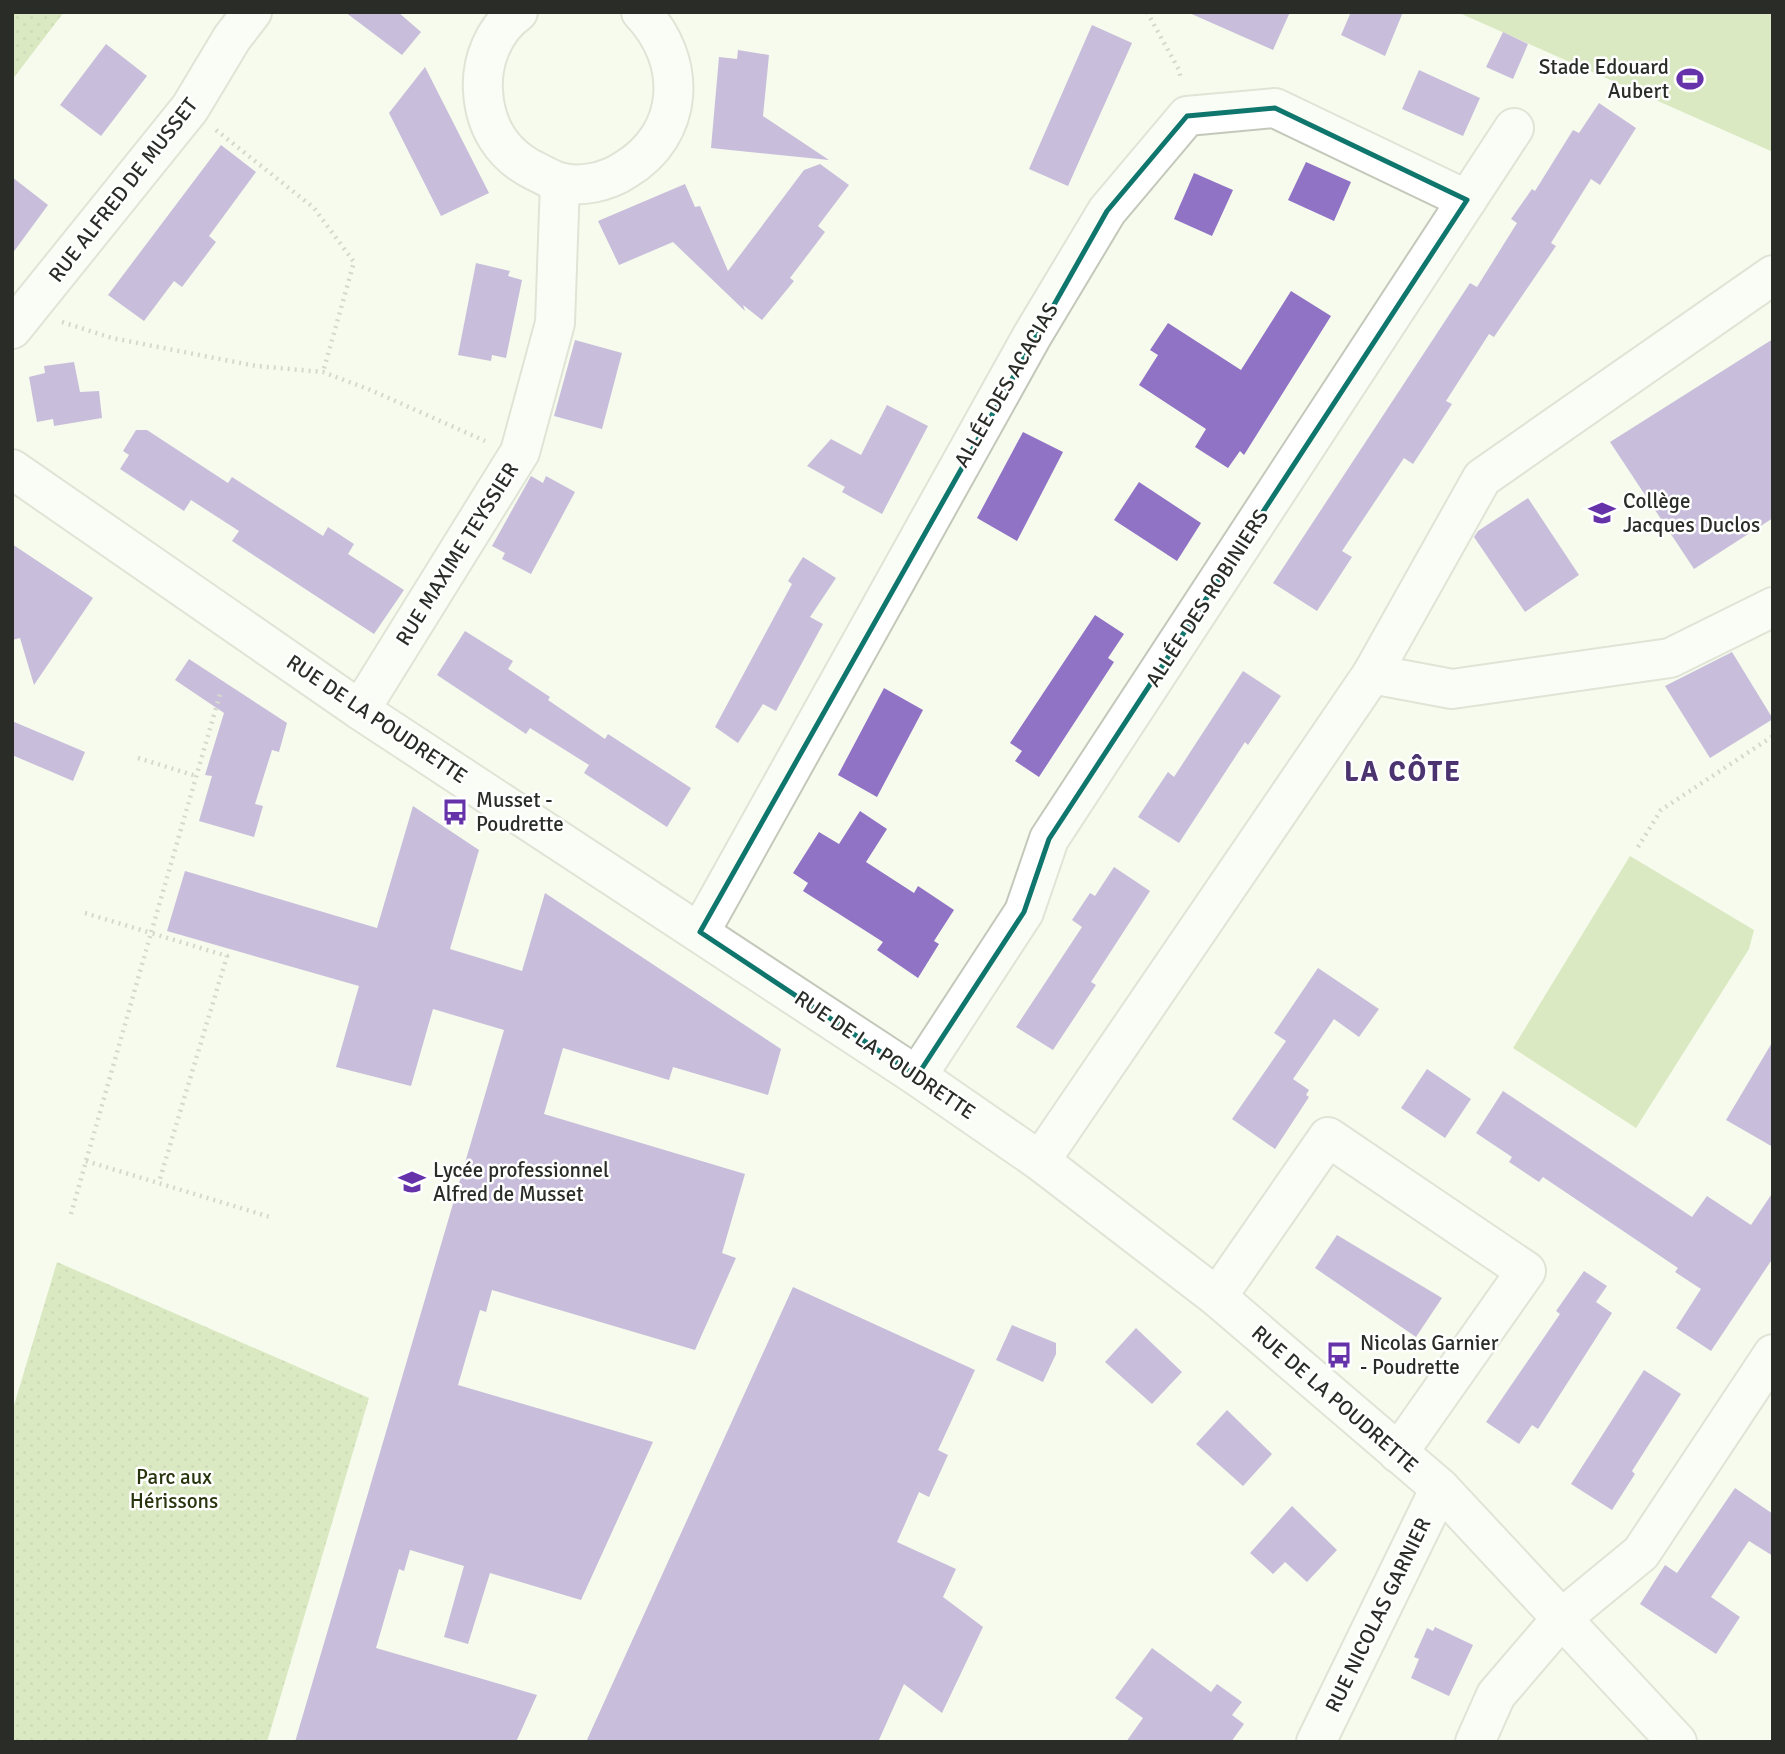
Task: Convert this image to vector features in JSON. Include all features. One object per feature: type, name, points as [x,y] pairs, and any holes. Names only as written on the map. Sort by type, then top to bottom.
[{"type":"street","name":"RUE ALFRED DE MUSSET","points":[[20,320],[190,108],[232,38],[252,12]]},
{"type":"street","points":[[503,16],[482,78],[484,112],[496,139],[522,164],[560,183],[589,184],[612,178],[641,161],[659,140],[673,109],[674,78],[657,18]]},
{"type":"street","points":[[1187,116],[1275,108],[1467,200]]},
{"type":"street","name":"ALLÉE DES ACACIAS","points":[[700,932],[1032,336],[1107,211],[1187,116]]},
{"type":"street","name":"ALLÉE DES ROBINIERS","points":[[917,1076],[1024,912],[1049,839],[1514,128]]},
{"type":"street","name":"RUE MAXIME TEYSSIER","points":[[360,710],[520,452],[555,323],[560,183]]},
{"type":"street","points":[[1040,1161],[1372,674],[1482,478],[1773,275]]},
{"type":"street","name":"RUE DE LA POUDRETTE","points":[[12,469],[360,710],[700,932],[1040,1161],[1217,1297],[1440,1488],[1562,1618],[1666,1737]]},
{"type":"street","points":[[1372,674],[1452,689],[1670,658],[1773,607]]},
{"type":"street","points":[[1217,1297],[1328,1137],[1526,1271],[1398,1453]]},
{"type":"street","points":[[1475,1742],[1496,1695],[1562,1618],[1642,1553],[1773,1354]]},
{"type":"street","name":"RUE NICOLAS GARNIER","points":[[1316,1742],[1440,1488]]},
{"type":"path","points":[[1147,12],[1180,70],[1187,116]]},
{"type":"path","points":[[190,108],[314,208],[354,262],[323,372]]},
{"type":"path","points":[[20,320],[256,366],[323,372],[373,391],[480,440],[520,452]]},
{"type":"path","points":[[71,1214],[220,694]]},
{"type":"path","points":[[1638,847],[1661,810],[1773,736]]},
{"type":"path","points":[[138,758],[196,776]]},
{"type":"path","points":[[85,913],[227,956],[159,1182]]},
{"type":"path","points":[[86,1161],[270,1216]]},
{"type":"highlighted area","points":[[1275,108],[1467,200],[1049,839],[1024,912],[917,1076],[700,932],[1107,211],[1187,116]]},
{"type":"green space","points":[[12,12],[64,12],[12,80]]},
{"type":"green space","name":"Stade Edouard Aubert","points":[[1457,12],[1773,12],[1773,152]]},
{"type":"green space","points":[[1630,856],[1754,930],[1749,949],[1636,1128],[1513,1048]]},
{"type":"green space","name":"Parc aux Hérissons","points":[[57,1262],[369,1398],[267,1742],[12,1742],[12,1412]]},
{"type":"building","points":[[345,12],[398,12],[421,32],[402,55]]},
{"type":"building","points":[[1187,12],[1290,12],[1273,50]]},
{"type":"building","points":[[1351,12],[1403,12],[1385,56],[1341,35]]},
{"type":"building","points":[[1092,25],[1132,43],[1068,186],[1029,169]]},
{"type":"building","points":[[1503,32],[1528,44],[1513,79],[1486,67]]},
{"type":"building","points":[[106,44],[147,76],[101,136],[60,105]]},
{"type":"building","points":[[738,50],[769,55],[763,116],[829,160],[711,148],[719,57],[737,59]]},
{"type":"building","points":[[425,67],[489,193],[441,216],[389,113]]},
{"type":"building","points":[[1419,70],[1480,98],[1463,136],[1402,109]]},
{"type":"building","points":[[1599,103],[1636,128],[1600,185],[1591,179],[1551,243],[1556,246],[1494,337],[1489,334],[1446,401],[1452,404],[1413,464],[1404,458],[1342,551],[1352,557],[1317,611],[1273,583],[1470,283],[1477,287],[1517,223],[1511,219],[1532,189],[1535,191],[1573,130],[1579,133]]},
{"type":"building","points":[[221,145],[256,172],[209,236],[216,242],[182,287],[174,281],[144,321],[108,295]]},
{"type":"building","points":[[1306,162],[1351,182],[1334,221],[1288,200]]},
{"type":"building","points":[[820,164],[849,185],[818,226],[825,232],[790,278],[794,281],[762,320],[743,305],[745,311],[673,242],[619,265],[598,221],[685,184],[695,207],[700,206],[728,271],[804,170]]},
{"type":"building","points":[[1194,173],[1233,190],[1212,236],[1174,219]]},
{"type":"building","points":[[12,177],[48,205],[12,254]]},
{"type":"building","points":[[476,263],[510,271],[508,276],[522,280],[506,358],[492,355],[491,361],[458,355]]},
{"type":"building","points":[[1291,291],[1331,316],[1244,455],[1240,451],[1228,468],[1195,447],[1206,429],[1139,385],[1158,355],[1150,350],[1168,323],[1241,370]]},
{"type":"building","points":[[1773,339],[1773,518],[1694,569],[1610,442]]},
{"type":"building","points":[[575,340],[622,353],[602,429],[554,416]]},
{"type":"building","points":[[74,362],[80,392],[99,391],[102,418],[54,426],[53,419],[37,422],[29,377],[45,373],[44,366]]},
{"type":"building","points":[[887,405],[928,426],[882,514],[842,492],[845,487],[807,466],[831,439],[861,455]]},
{"type":"building","points":[[136,430],[147,430],[228,483],[232,477],[323,536],[328,527],[354,544],[348,554],[404,590],[374,634],[232,541],[239,531],[191,500],[184,511],[120,469],[129,455],[123,451]]},
{"type":"building","points":[[1023,432],[1063,452],[1017,541],[977,518]]},
{"type":"building","points":[[531,476],[543,483],[546,476],[575,492],[531,574],[502,559],[505,553],[492,546]]},
{"type":"building","points":[[1139,482],[1201,523],[1177,561],[1114,520]]},
{"type":"building","points":[[1528,498],[1579,575],[1525,612],[1474,537],[1478,531]]},
{"type":"building","points":[[12,544],[93,598],[34,685],[20,638],[12,640]]},
{"type":"building","points":[[803,557],[836,578],[810,617],[823,624],[776,711],[763,704],[738,743],[715,727],[792,584],[788,581]]},
{"type":"building","points":[[1095,615],[1124,634],[1108,658],[1114,662],[1039,777],[1015,761],[1022,751],[1010,743]]},
{"type":"building","points":[[465,631],[513,661],[508,669],[550,697],[548,700],[605,739],[608,734],[691,788],[667,827],[584,773],[589,765],[530,728],[526,734],[437,675]]},
{"type":"building","points":[[1732,652],[1773,719],[1710,758],[1665,686]]},
{"type":"building","points":[[189,659],[287,723],[279,752],[272,750],[255,804],[263,806],[254,837],[199,821],[212,776],[205,775],[224,713],[175,680]]},
{"type":"building","points":[[1243,671],[1281,696],[1248,745],[1245,742],[1179,843],[1138,817],[1168,772],[1174,777]]},
{"type":"building","points":[[884,688],[923,710],[877,797],[838,775]]},
{"type":"building","points":[[12,721],[85,752],[73,781],[12,755]]},
{"type":"building","points":[[413,806],[479,850],[450,949],[522,971],[545,893],[781,1049],[768,1095],[673,1067],[669,1080],[563,1048],[544,1114],[745,1174],[722,1253],[736,1258],[695,1350],[492,1290],[486,1312],[480,1310],[458,1385],[653,1442],[581,1600],[490,1573],[468,1644],[444,1637],[464,1566],[410,1550],[404,1571],[399,1569],[376,1648],[537,1695],[516,1742],[295,1742],[504,1030],[433,1009],[411,1086],[336,1067],[359,986],[167,931],[185,871],[377,928]]},
{"type":"building","points":[[860,811],[887,829],[866,862],[914,893],[918,886],[954,910],[934,941],[939,944],[918,978],[877,950],[883,942],[803,891],[808,883],[793,873],[819,832],[839,844]]},
{"type":"building","points":[[1114,867],[1150,891],[1091,982],[1096,985],[1053,1050],[1016,1027],[1082,927],[1072,920],[1090,893],[1095,896]]},
{"type":"building","points":[[1318,968],[1379,1009],[1359,1037],[1334,1019],[1293,1079],[1309,1090],[1306,1095],[1309,1097],[1275,1149],[1232,1119],[1286,1041],[1274,1033]]},
{"type":"building","points":[[1773,1041],[1773,1147],[1726,1120]]},
{"type":"building","points":[[1427,1069],[1471,1099],[1445,1138],[1401,1108]]},
{"type":"building","points":[[1503,1091],[1692,1217],[1707,1196],[1751,1225],[1773,1192],[1773,1258],[1711,1351],[1676,1328],[1701,1289],[1675,1272],[1678,1268],[1543,1177],[1539,1182],[1509,1162],[1512,1157],[1476,1133]]},
{"type":"building","points":[[1337,1235],[1442,1298],[1416,1337],[1315,1268]]},
{"type":"building","points":[[1584,1271],[1607,1286],[1596,1302],[1612,1313],[1538,1429],[1532,1425],[1519,1444],[1486,1422],[1560,1314],[1556,1311]]},
{"type":"building","points":[[793,1287],[975,1370],[938,1450],[948,1455],[929,1497],[919,1492],[897,1542],[956,1569],[943,1597],[983,1627],[942,1713],[904,1684],[878,1742],[586,1742]]},
{"type":"building","points":[[1012,1325],[1056,1343],[1056,1354],[1043,1382],[996,1360]]},
{"type":"building","points":[[1136,1328],[1182,1372],[1152,1404],[1105,1362]]},
{"type":"building","points":[[1644,1370],[1681,1394],[1632,1471],[1635,1474],[1612,1510],[1571,1484]]},
{"type":"building","points":[[1227,1410],[1272,1454],[1243,1486],[1196,1444]]},
{"type":"building","points":[[1735,1488],[1773,1514],[1773,1556],[1749,1541],[1711,1597],[1740,1617],[1716,1654],[1640,1604],[1665,1565],[1677,1573]]},
{"type":"building","points":[[1292,1506],[1337,1550],[1307,1582],[1285,1562],[1273,1574],[1250,1553]]},
{"type":"building","points":[[1435,1627],[1473,1645],[1449,1696],[1411,1678],[1419,1659],[1414,1657],[1427,1628],[1433,1631]]},
{"type":"building","points":[[1152,1648],[1211,1692],[1217,1684],[1242,1702],[1232,1715],[1244,1724],[1231,1742],[1126,1742],[1143,1718],[1115,1698]]},
{"type":"place","name":"Stade Edouard Aubert","points":[[1690,79]]},
{"type":"place","name":"Collège Jacques Duclos","points":[[1602,513]]},
{"type":"place","name":"Musset - Poudrette","points":[[455,812]]},
{"type":"place","name":"Lycée professionnel Alfred de Musset","points":[[412,1182]]},
{"type":"place","name":"Nicolas Garnier - Poudrette","points":[[1339,1355]]},
{"type":"district","name":"LA CÔTE","points":[[1403,772]]}]
